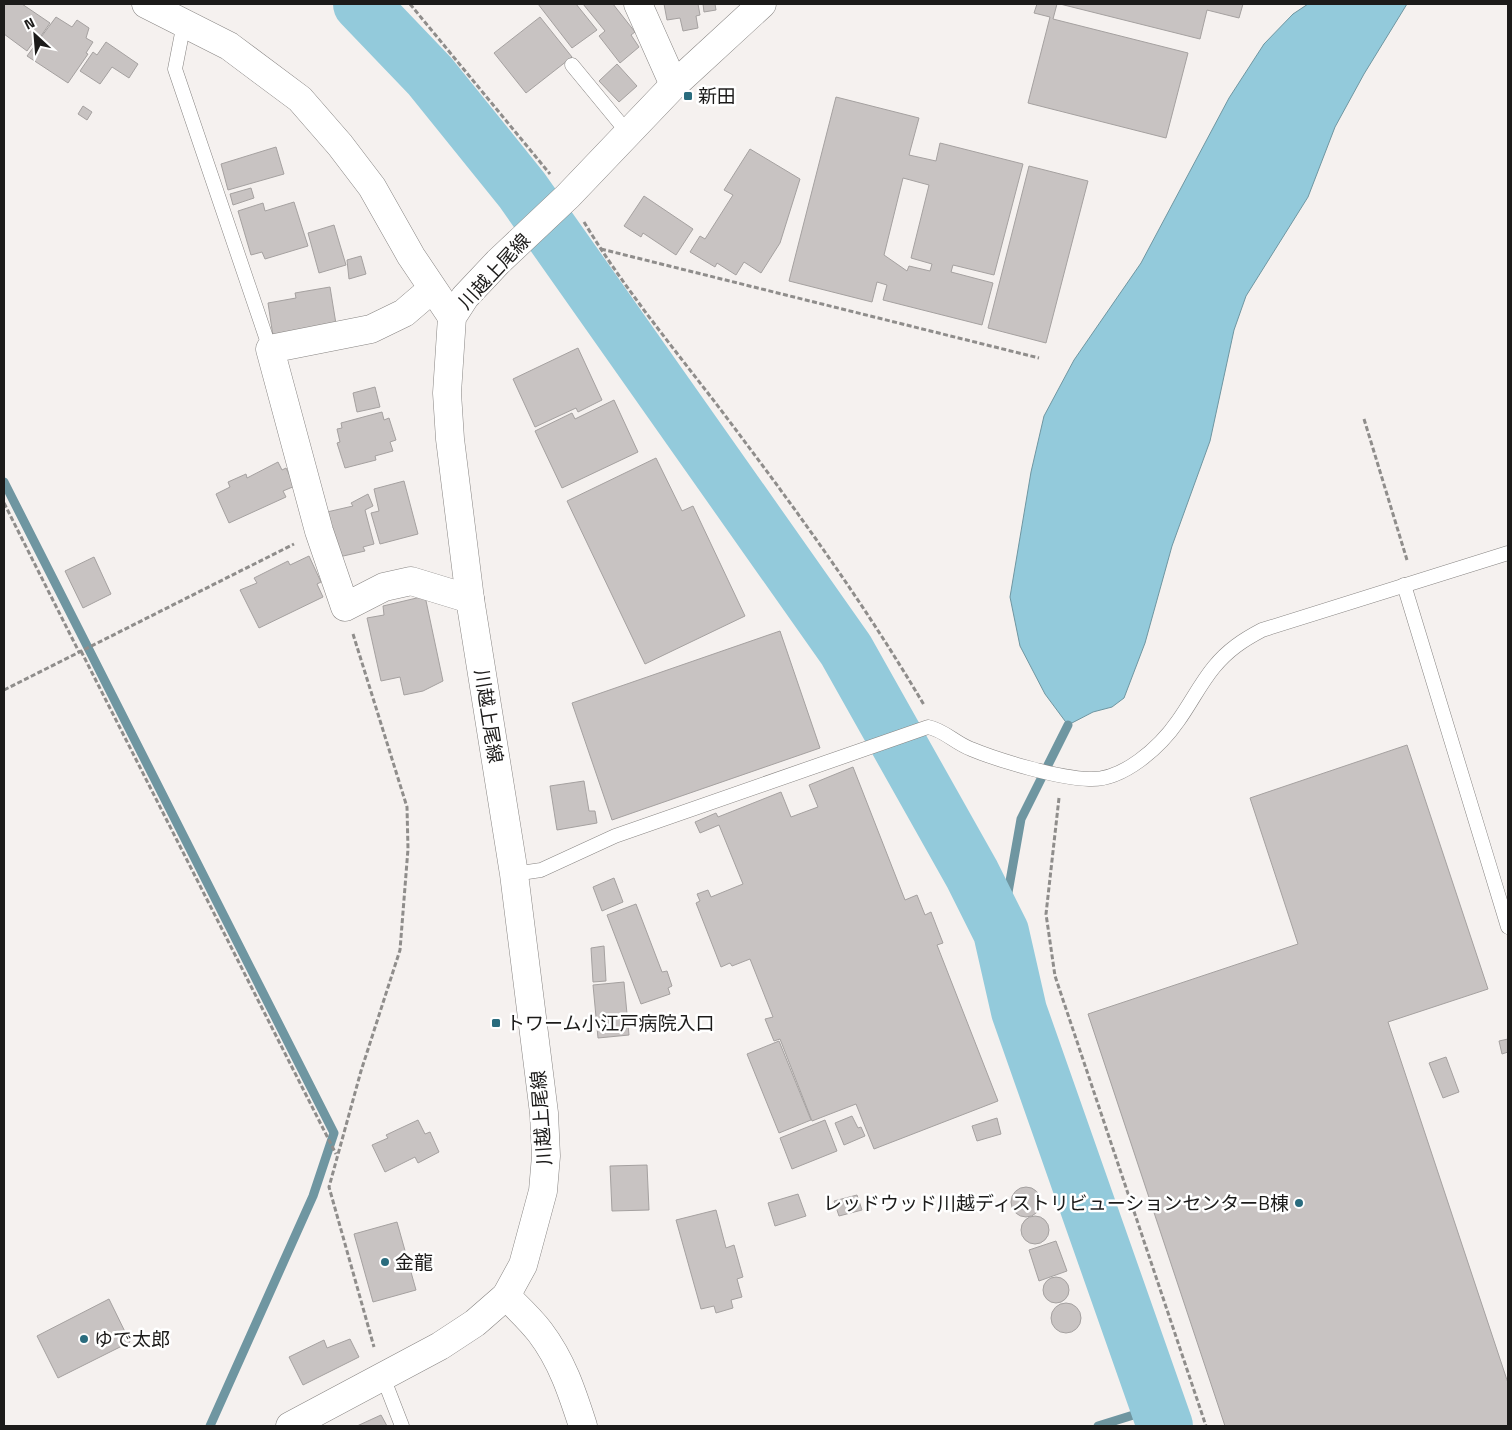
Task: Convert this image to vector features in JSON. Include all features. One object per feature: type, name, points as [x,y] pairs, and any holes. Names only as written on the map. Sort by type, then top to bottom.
[{"type":"main road","points":[[146,4],[229,46],[300,99],[340,145],[372,187],[411,256],[452,317]]},
{"type":"main road","points":[[638,4],[674,85]]},
{"type":"main road","name":"川越上尾線","points":[[290,1426],[440,1346],[474,1323],[506,1296],[523,1265],[543,1191],[546,1156],[544,1113],[514,874],[470,599],[450,440],[447,393],[452,317],[470,292],[564,199],[674,85],[762,4]]},
{"type":"main road","points":[[432,289],[404,313],[371,328],[270,349],[319,531],[345,607],[384,588],[411,581],[470,599]]},
{"type":"main road","points":[[506,1296],[539,1330],[554,1353],[564,1370],[583,1426]]},
{"type":"lane","points":[[184,23],[175,69],[270,349]]},
{"type":"lane","points":[[572,65],[628,133]]},
{"type":"lane","points":[[514,874],[541,870],[615,836],[874,746],[933,728],[970,749],[1025,766],[1090,780],[1115,774],[1149,752],[1178,722],[1214,667],[1236,645],[1262,630],[1508,553]]},
{"type":"lane","points":[[1409,584],[1508,927]]},
{"type":"lane","points":[[382,1378],[402,1426]]},
{"type":"path","points":[[410,4],[564,199],[648,317],[724,414],[816,539],[876,626],[933,728]]},
{"type":"path","points":[[600,249],[1039,358]]},
{"type":"path","points":[[1364,419],[1409,584]]},
{"type":"path","points":[[4,503],[336,1155]]},
{"type":"path","points":[[4,690],[319,531]]},
{"type":"path","points":[[345,607],[407,807],[408,849],[400,950],[361,1071],[336,1155],[329,1187],[382,1378]]},
{"type":"path","points":[[1059,774],[1046,914],[1055,976],[1206,1426]]},
{"type":"water","points":[[1308,4],[1407,4],[1364,74],[1335,127],[1308,197],[1246,296],[1234,330],[1210,441],[1172,546],[1145,643],[1124,698],[1112,707],[1093,712],[1068,725],[1045,694],[1020,646],[1010,597],[1031,472],[1044,416],[1074,360],[1141,263],[1229,98],[1264,44],[1293,14]]},
{"type":"building","points":[[4,4],[22,4],[50,23],[36,43],[34,41],[27,51],[4,34]]},
{"type":"building","points":[[538,4],[576,4],[597,30],[572,48]]},
{"type":"building","points":[[583,4],[613,4],[635,32],[631,35],[639,47],[620,63],[599,36],[605,31]]},
{"type":"building","points":[[664,4],[698,4],[700,15],[696,16],[698,28],[683,31],[680,18],[667,20]]},
{"type":"building","points":[[703,4],[715,4],[716,10],[704,12]]},
{"type":"building","points":[[1037,4],[1057,4],[1053,19],[1188,53],[1166,138],[1028,103],[1050,17],[1034,13]]},
{"type":"building","points":[[1060,4],[1243,4],[1239,18],[1207,10],[1200,39]]},
{"type":"building","points":[[56,17],[72,27],[77,20],[89,28],[86,38],[93,42],[86,53],[88,54],[68,83],[27,56]]},
{"type":"building","points":[[540,17],[572,57],[526,93],[494,53]]},
{"type":"building","points":[[106,42],[138,64],[129,78],[112,67],[100,84],[80,71],[93,52],[97,55]]},
{"type":"building","points":[[617,64],[637,86],[619,102],[599,81]]},
{"type":"building","points":[[836,97],[919,118],[909,155],[936,161],[940,143],[1023,164],[994,275],[953,265],[951,272],[993,283],[982,325],[883,300],[887,285],[877,282],[872,302],[789,281]],"holes":[[[903,178],[929,185],[911,258],[932,264],[930,271],[909,266],[907,271],[884,255]]]},
{"type":"building","points":[[83,106],[92,112],[87,120],[78,114]]},
{"type":"building","points":[[276,147],[284,174],[228,190],[221,164]]},
{"type":"building","points":[[750,149],[800,179],[780,243],[761,273],[744,262],[736,275],[717,263],[715,267],[690,252],[700,236],[705,239],[733,195],[724,190]]},
{"type":"building","points":[[1029,166],[1088,181],[1046,343],[988,328]]},
{"type":"building","points":[[251,188],[254,198],[233,205],[230,194]]},
{"type":"building","points":[[644,196],[693,229],[676,255],[643,233],[641,237],[624,226]]},
{"type":"building","points":[[294,202],[308,246],[265,259],[262,252],[251,255],[238,211],[263,203],[265,211]]},
{"type":"building","points":[[334,225],[346,265],[319,273],[308,233]]},
{"type":"building","points":[[361,256],[366,274],[349,279],[347,260]]},
{"type":"building","points":[[330,287],[336,324],[273,336],[268,303],[296,298],[295,293]]},
{"type":"building","points":[[578,348],[602,400],[578,412],[576,408],[535,427],[513,379]]},
{"type":"building","points":[[375,387],[380,407],[357,412],[353,393]]},
{"type":"building","points":[[614,400],[638,452],[562,488],[535,431],[572,413],[575,419]]},
{"type":"building","points":[[382,412],[384,420],[389,418],[396,440],[390,442],[393,451],[375,456],[376,460],[345,468],[337,443],[340,442],[337,429],[342,428],[341,423]]},
{"type":"building","points":[[656,458],[682,511],[693,506],[745,616],[645,664],[567,501]]},
{"type":"building","points":[[278,462],[282,470],[286,468],[295,486],[283,491],[286,497],[229,523],[216,494],[230,487],[228,482],[246,474],[247,478]]},
{"type":"building","points":[[404,481],[418,534],[380,544],[371,513],[379,511],[374,489]]},
{"type":"building","points":[[368,494],[373,506],[365,510],[374,544],[363,547],[365,551],[339,557],[327,512],[353,506],[351,503]]},
{"type":"building","points":[[309,556],[321,582],[317,584],[323,597],[259,628],[240,590],[257,583],[254,578],[288,561],[290,565]]},
{"type":"building","points":[[94,557],[111,594],[83,608],[65,571]]},
{"type":"building","points":[[425,596],[443,681],[423,691],[404,695],[400,677],[381,681],[367,618],[384,615],[383,606]]},
{"type":"building","points":[[780,631],[820,748],[612,820],[572,703]]},
{"type":"building","name":"レッドウッド川越ディストリビューションセンターB棟","points":[[1407,745],[1488,989],[1388,1022],[1508,1383],[1508,1426],[1225,1426],[1088,1014],[1298,944],[1250,798]]},
{"type":"building","points":[[853,767],[905,900],[917,895],[925,915],[931,912],[943,943],[937,945],[998,1101],[874,1149],[856,1104],[812,1121],[780,1039],[774,1041],[765,1019],[773,1017],[750,959],[732,966],[730,963],[721,967],[696,903],[700,901],[697,894],[708,890],[711,897],[743,884],[719,825],[700,833],[695,822],[716,813],[718,817],[781,792],[791,817],[818,807],[809,785]]},
{"type":"building","points":[[584,781],[589,811],[595,811],[597,823],[557,830],[550,786]]},
{"type":"building","points":[[614,878],[623,902],[602,911],[593,887]]},
{"type":"building","points":[[636,904],[662,972],[667,971],[672,986],[668,988],[670,994],[641,1004],[607,915]]},
{"type":"building","points":[[604,946],[606,981],[593,982],[591,948]]},
{"type":"building","points":[[624,982],[629,1035],[598,1038],[593,985]]},
{"type":"building","points":[[1508,1039],[1508,1052],[1502,1054],[1499,1041]]},
{"type":"building","points":[[779,1041],[811,1120],[779,1133],[747,1054]]},
{"type":"building","points":[[1446,1057],[1459,1092],[1443,1098],[1429,1063]]},
{"type":"building","points":[[852,1116],[858,1128],[861,1127],[865,1136],[844,1145],[835,1123]]},
{"type":"building","points":[[997,1118],[1001,1134],[977,1141],[972,1126]]},
{"type":"building","points":[[418,1120],[425,1134],[430,1132],[439,1152],[418,1163],[415,1157],[385,1172],[372,1145],[388,1138],[386,1135]]},
{"type":"building","points":[[825,1120],[837,1151],[792,1169],[780,1138]]},
{"type":"building","points":[[647,1165],[649,1210],[612,1211],[610,1166]]},
{"type":"building","points":[[1026,1187],[1032,1188],[1040,1196],[1040,1208],[1032,1216],[1026,1217],[1020,1216],[1012,1208],[1011,1202],[1012,1196],[1020,1188]]},
{"type":"building","points":[[798,1194],[806,1216],[775,1226],[768,1203]]},
{"type":"building","points":[[857,1195],[862,1210],[839,1216],[834,1201]]},
{"type":"building","points":[[716,1210],[726,1248],[734,1245],[743,1277],[737,1279],[742,1297],[731,1300],[733,1308],[716,1313],[714,1306],[701,1309],[676,1220]]},
{"type":"building","points":[[1035,1216],[1045,1220],[1049,1230],[1045,1240],[1035,1244],[1025,1240],[1021,1230],[1025,1220]]},
{"type":"building","name":"金龍","points":[[397,1222],[416,1290],[373,1302],[354,1234]]},
{"type":"building","points":[[1056,1241],[1067,1271],[1039,1281],[1029,1250]]},
{"type":"building","points":[[1056,1277],[1065,1281],[1069,1290],[1065,1299],[1056,1303],[1047,1299],[1043,1290],[1047,1281]]},
{"type":"building","name":"ゆで太郎","points":[[109,1299],[130,1342],[58,1378],[37,1336]]},
{"type":"building","points":[[1066,1303],[1077,1307],[1081,1318],[1077,1329],[1066,1333],[1055,1329],[1051,1318],[1055,1307]]},
{"type":"building","points":[[350,1339],[359,1357],[303,1385],[289,1357],[324,1340],[327,1348]]},
{"type":"building","points":[[381,1415],[387,1426],[357,1426]]},
{"type":"waterway","points":[[361,4],[430,76],[522,190],[846,650],[972,874],[1001,932],[1019,1011],[1165,1426]]},
{"type":"waterway","points":[[4,482],[334,1133],[313,1196],[210,1426]]},
{"type":"waterway","points":[[1001,932],[1021,819],[1068,725]]},
{"type":"waterway","points":[[1098,1426],[1159,1407]]},
{"type":"place","name":"新田","points":[[688,96]]},
{"type":"place","name":"トワーム小江戸病院入口","points":[[496,1023]]},
{"type":"place","name":"レッドウッド川越ディストリビューションセンターB棟","points":[[1299,1203]]},
{"type":"place","name":"金龍","points":[[385,1262]]},
{"type":"place","name":"ゆで太郎","points":[[84,1339]]}]
